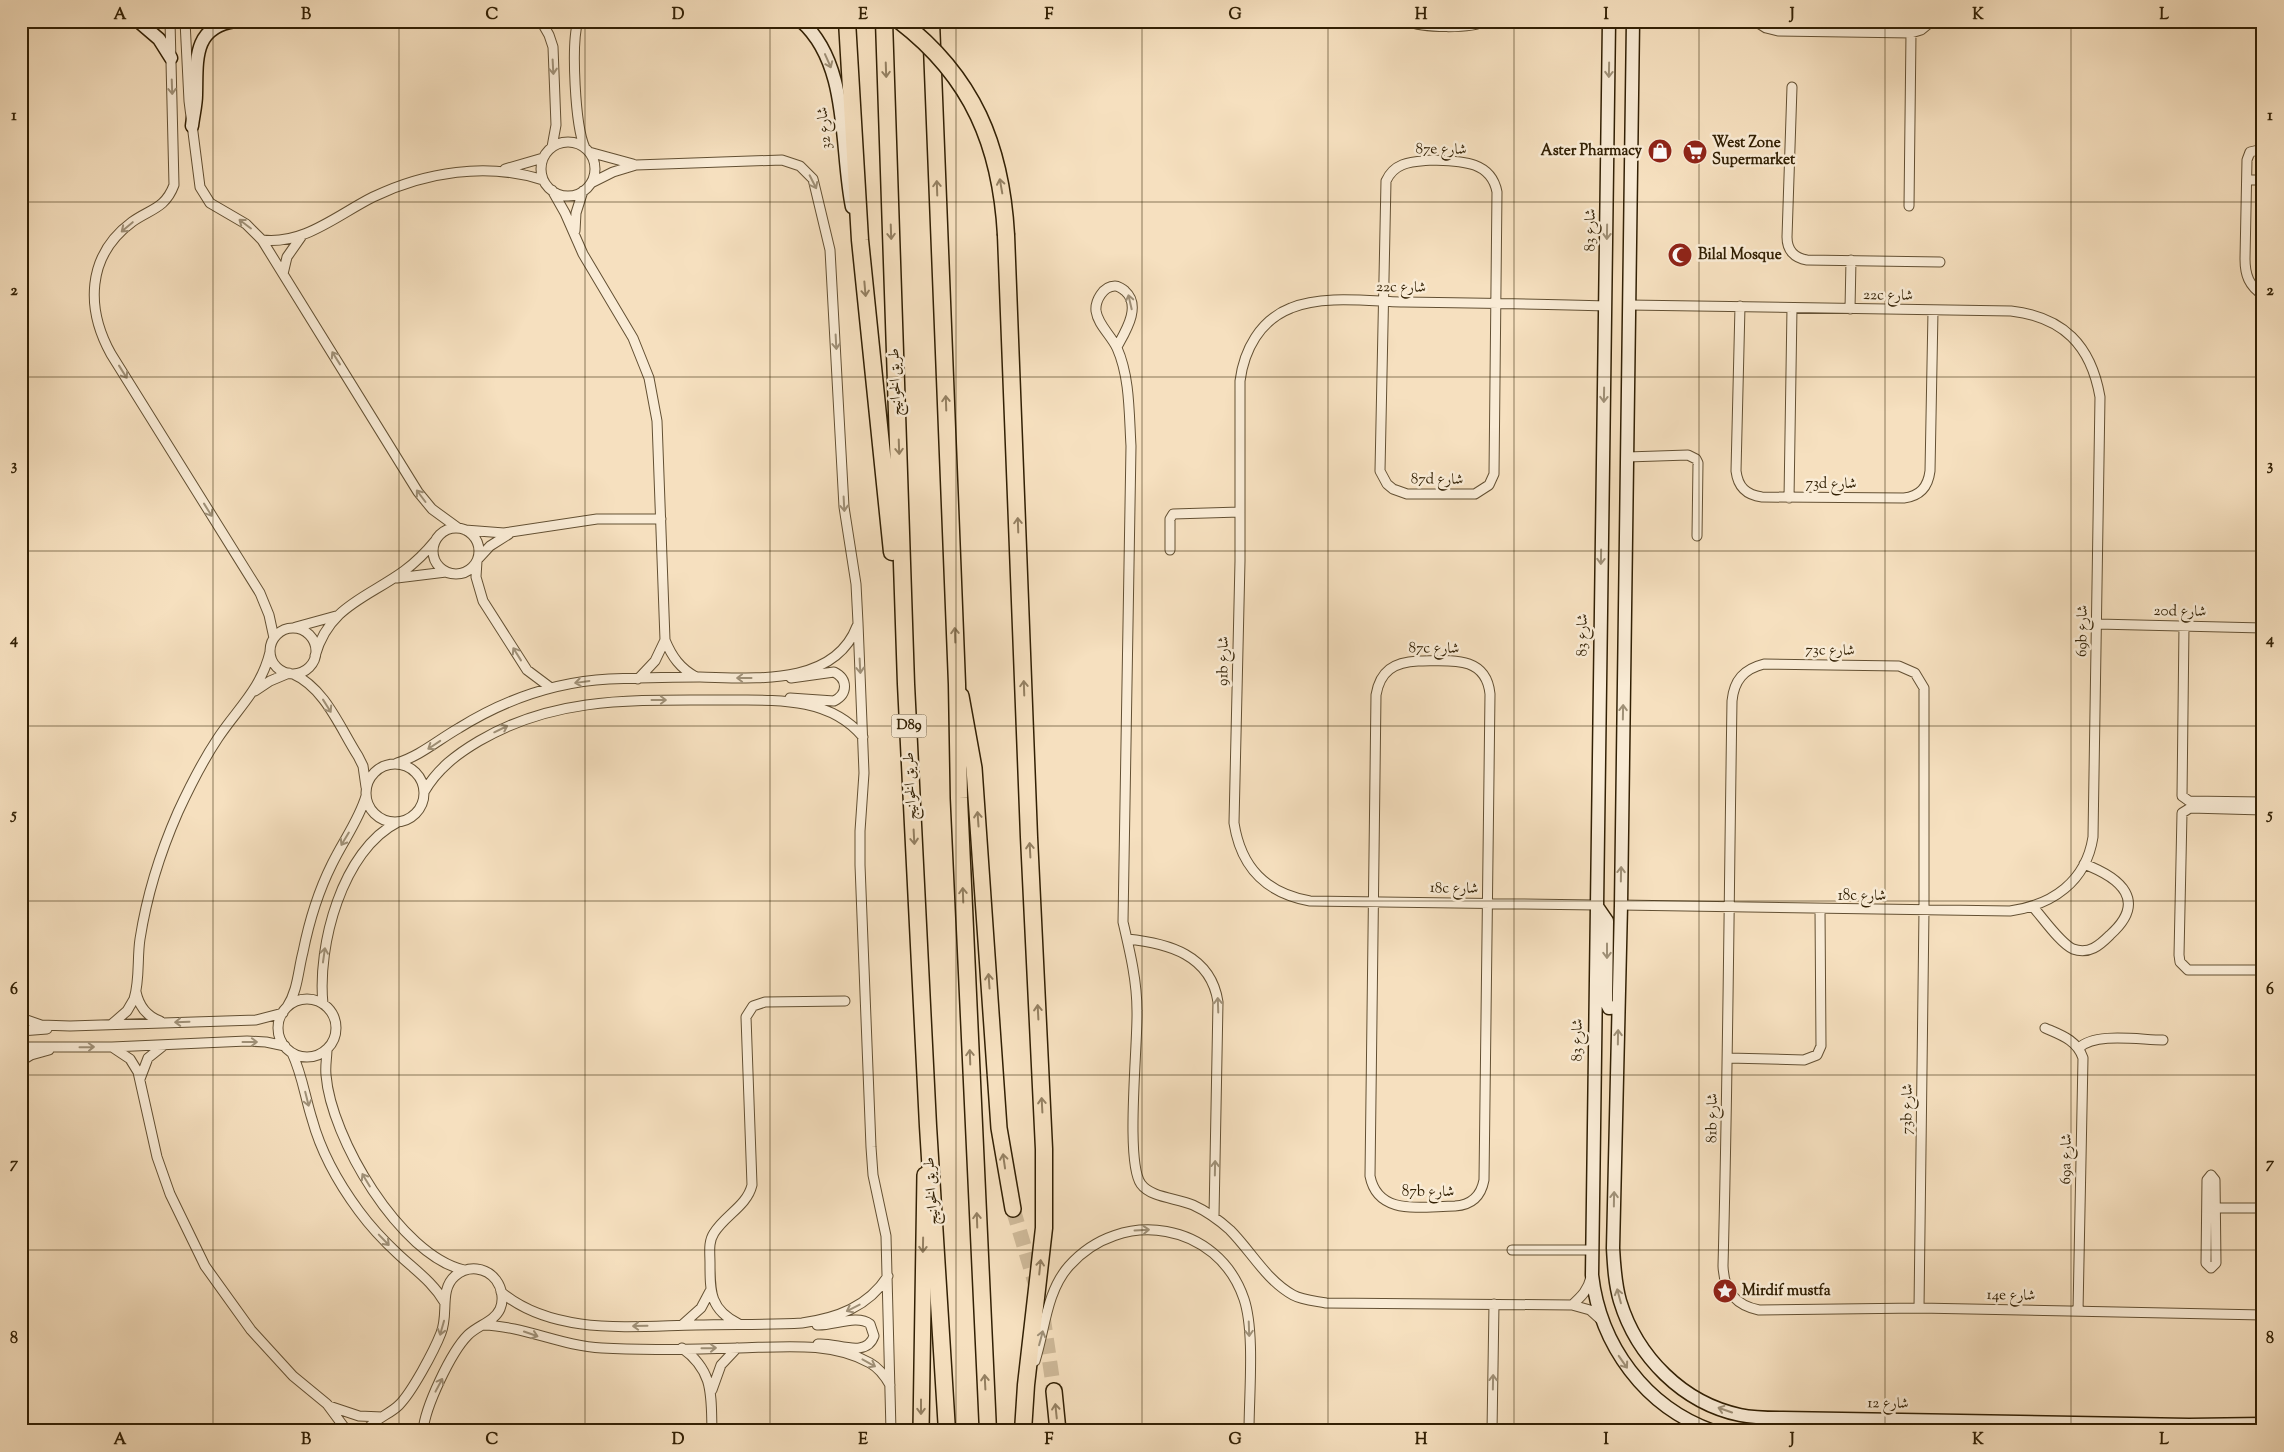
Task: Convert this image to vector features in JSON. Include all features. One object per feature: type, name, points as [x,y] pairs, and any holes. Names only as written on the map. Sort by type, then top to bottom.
[{"type":"highway","points":[[847,21],[860,240],[906,684]]},
{"type":"highway","name":"طريق الخوانيج","points":[[884,21],[906,684],[928,1126],[947,1431]]},
{"type":"highway","points":[[900,21],[938,55],[958,80],[975,109],[989,138],[1004,202],[1045,1198],[1041,1268],[1026,1385],[1023,1431]]},
{"type":"highway","points":[[932,25],[960,808],[988,1431]]},
{"type":"main road","points":[[957,684],[965,712],[974,768],[999,1128],[1013,1209]]},
{"type":"main road","points":[[921,1431],[923,1251],[928,1126]]},
{"type":"main road","points":[[1054,1391],[1058,1431]]},
{"type":"street","points":[[138,21],[159,39],[171,58]]},
{"type":"street","points":[[112,1024],[127,1011],[136,992],[144,914],[164,845],[203,762],[235,715],[253,693],[263,673],[274,638],[270,615],[260,593],[111,354],[96,321],[94,284],[99,266],[107,250],[118,235],[131,223],[164,203],[174,186],[170,21]]},
{"type":"street","points":[[186,21],[186,77],[198,178],[204,196],[217,209],[246,224],[262,240],[418,492],[432,509],[462,529],[477,542],[479,550],[476,577],[483,601],[527,670],[551,688]]},
{"type":"street","points":[[192,126],[196,103],[196,56],[199,46],[211,31],[219,25],[235,21]]},
{"type":"street","points":[[541,21],[549,35],[552,47],[556,125],[552,147]]},
{"type":"street","points":[[578,21],[575,45],[577,117],[579,133],[595,167],[591,183]]},
{"type":"street","name":"شارع 32","points":[[801,21],[818,41],[836,81],[849,189],[860,240]]},
{"type":"street","points":[[1407,21],[1420,25],[1474,26],[1485,21]]},
{"type":"street","name":"شارع 83","points":[[1591,1250],[1610,21]]},
{"type":"street","points":[[1596,905],[1607,921],[1606,1002],[1609,1008],[1616,1008],[1618,1006],[1620,905],[1633,21]]},
{"type":"street","points":[[1755,21],[1766,28],[1778,31],[1911,33],[1921,30],[1932,21]]},
{"type":"street","points":[[1909,206],[1911,33]]},
{"type":"street","points":[[1792,87],[1787,244],[1794,255],[1800,259],[1940,262]]},
{"type":"street","points":[[636,165],[565,141],[552,147],[543,158],[541,173],[543,180],[552,190],[566,213],[583,254],[633,338],[649,378],[657,421],[665,640],[675,659],[696,677]]},
{"type":"street","points":[[2263,149],[2253,150],[2248,154],[2245,263],[2249,282],[2263,295]]},
{"type":"street","points":[[262,240],[278,241],[301,236],[373,198],[406,184],[454,173],[497,170],[543,158]]},
{"type":"street","points":[[576,237],[576,213],[584,191],[591,183],[612,172],[636,165],[773,160],[791,162],[800,166],[812,179],[830,250],[844,507],[856,584],[864,787],[859,848],[871,1148],[873,1175],[886,1236],[891,1431]]},
{"type":"street","name":"87e شارع","points":[[1383,302],[1386,181],[1389,174],[1402,164],[1444,160],[1478,165],[1486,169],[1496,183],[1498,192],[1497,304]]},
{"type":"street","points":[[497,170],[543,180]]},
{"type":"street","points":[[2246,180],[2263,180]]},
{"type":"street","points":[[552,190],[564,196],[571,196],[584,191]]},
{"type":"street","points":[[283,274],[287,257],[301,236]]},
{"type":"street","points":[[1850,309],[1851,260]]},
{"type":"street","points":[[1117,347],[1131,316],[1132,305],[1129,295],[1123,289],[1115,286],[1107,288],[1101,294],[1096,310],[1099,320],[1117,347],[1129,406],[1131,446],[1123,922],[1136,981],[1138,1012],[1133,1149],[1135,1172],[1141,1185],[1153,1193],[1193,1205],[1214,1216],[1229,1230],[1262,1268],[1294,1296],[1326,1303],[1572,1305],[1590,1310],[1601,1320]]},
{"type":"street","name":"22c شارع","points":[[1240,382],[1242,366],[1254,337],[1276,316],[1290,308],[1320,301],[1606,306]]},
{"type":"street","name":"87d شارع","points":[[1383,302],[1380,471],[1392,489],[1407,494],[1475,494],[1485,489],[1493,480],[1495,468],[1497,304]]},
{"type":"street","name":"22c شارع","points":[[1629,305],[2011,311],[2030,314],[2048,320],[2065,330],[2079,343],[2093,368],[2100,397]]},
{"type":"street","name":"73d شارع","points":[[1740,306],[1737,479],[1741,486],[1754,496],[1789,498],[1904,498],[1912,497],[1925,487],[1930,471],[1933,311]]},
{"type":"street","points":[[1789,498],[1792,308]]},
{"type":"street","name":"91b شارع","points":[[1240,382],[1240,512],[1234,823],[1236,838],[1248,865],[1269,886],[1289,896],[1310,901]]},
{"type":"street","name":"69b شارع","points":[[2084,864],[2092,837],[2100,397]]},
{"type":"street","points":[[1627,457],[1688,455],[1696,459],[1698,466],[1697,536]]},
{"type":"street","points":[[1170,550],[1170,519],[1173,514],[1240,512]]},
{"type":"street","points":[[274,638],[286,628],[294,628],[336,616],[415,562],[444,531],[462,529],[491,533],[514,532],[590,520],[661,519]]},
{"type":"street","points":[[392,579],[446,572],[460,574],[473,567],[490,546],[514,532]]},
{"type":"street","points":[[435,541],[433,555],[436,562],[446,572]]},
{"type":"street","points":[[253,693],[270,681],[307,669],[315,656],[321,638],[336,616]]},
{"type":"street","points":[[770,677],[807,669],[831,660],[850,640],[858,623]]},
{"type":"street","name":"20d شارع","points":[[2097,624],[2263,628]]},
{"type":"street","points":[[2184,626],[2182,796],[2189,801],[2263,802]]},
{"type":"street","points":[[294,628],[308,634],[315,648],[315,656]]},
{"type":"street","points":[[638,679],[655,661],[665,640]]},
{"type":"street","points":[[270,652],[276,666],[309,683],[322,698],[358,756],[364,772],[366,792],[371,810],[383,819],[398,822]]},
{"type":"street","name":"87c شارع","points":[[1375,902],[1377,685],[1389,668],[1398,663],[1436,661],[1471,664],[1483,673],[1489,687],[1488,903]]},
{"type":"street","name":"73c شارع","points":[[1728,907],[1732,701],[1733,690],[1737,680],[1744,672],[1764,664],[1900,666],[1915,673],[1924,688],[1926,696],[1924,910]]},
{"type":"street","points":[[323,1004],[322,977],[329,930],[349,877],[372,840],[388,826],[408,819],[419,809],[424,792],[441,768],[469,747],[514,723],[540,714],[588,703],[803,698],[834,701],[844,693],[845,687],[840,675],[834,672],[795,678],[696,677],[608,679],[551,688],[510,702],[479,716],[417,755],[397,764]]},
{"type":"street","points":[[770,700],[802,704],[832,712],[848,721],[863,737]]},
{"type":"street","points":[[424,792],[419,776],[405,765],[383,766],[368,781],[359,816],[338,852],[318,896],[307,933],[296,989],[285,1010],[278,1030],[285,1046],[292,1053],[302,1079],[312,1120],[324,1152],[340,1183],[359,1211],[381,1237],[430,1281],[446,1304]]},
{"type":"street","points":[[2263,810],[2190,808],[2182,813],[2179,955],[2180,962],[2188,970],[2263,970]]},
{"type":"street","points":[[2033,907],[2071,948],[2082,951],[2098,946],[2124,922],[2129,904],[2126,893],[2116,880],[2105,872],[2084,864]]},
{"type":"street","name":"18c شارع","points":[[1620,905],[2010,911],[2033,907],[2058,896],[2078,876],[2084,864]]},
{"type":"street","name":"18c شارع","points":[[1310,901],[1596,905]]},
{"type":"street","name":"87b شارع","points":[[1375,902],[1370,1176],[1377,1194],[1384,1201],[1402,1206],[1464,1205],[1478,1196],[1483,1188],[1488,903]]},
{"type":"street","name":"81b شارع","points":[[1728,907],[1728,1058],[1723,1276],[1731,1296],[1739,1303],[1759,1310]]},
{"type":"street","points":[[1728,1058],[1804,1060],[1817,1055],[1821,1046],[1820,909]]},
{"type":"street","name":"73b شارع","points":[[1919,1308],[1924,910]]},
{"type":"street","points":[[1127,940],[1152,941],[1174,948],[1191,957],[1207,973],[1216,988],[1218,1002],[1214,1216]]},
{"type":"street","points":[[136,992],[145,1012],[165,1023]]},
{"type":"street","points":[[21,1031],[112,1024],[256,1020],[285,1010],[294,1003],[308,999],[323,1004],[334,1017],[336,1025],[332,1042],[320,1054],[310,1057],[292,1053]]},
{"type":"street","points":[[682,1325],[701,1308],[710,1291],[711,1238],[718,1228],[746,1200],[752,1185],[746,1024],[749,1011],[753,1006],[765,1002],[845,1001]]},
{"type":"street","name":"شارع 12","points":[[1618,1006],[1613,1248],[1618,1292],[1632,1332],[1652,1361],[1664,1374],[1692,1395],[1707,1403],[1740,1415],[1757,1417],[2037,1426],[2263,1424]]},
{"type":"street","points":[[21,1018],[40,1025],[70,1026]]},
{"type":"street","points":[[2045,1028],[2067,1038],[2079,1048],[2087,1042],[2098,1039],[2163,1040]]},
{"type":"street","points":[[21,1047],[112,1047],[257,1041],[285,1046]]},
{"type":"street","points":[[140,1079],[148,1058],[165,1045]]},
{"type":"street","points":[[21,1061],[40,1052],[67,1047]]},
{"type":"street","points":[[112,1047],[130,1059],[140,1079],[157,1157],[186,1231],[205,1266],[251,1330],[293,1376],[327,1404],[347,1431]]},
{"type":"street","points":[[327,1048],[326,1076],[335,1112],[345,1139],[367,1182],[390,1213],[409,1234],[438,1260],[464,1270],[474,1269],[489,1273],[499,1284],[502,1292],[500,1308],[496,1315],[469,1335],[458,1349],[429,1403],[423,1431]]},
{"type":"street","name":"69a شارع","points":[[2078,1311],[2083,1063],[2079,1048]]},
{"type":"street","points":[[2211,1175],[2215,1180],[2215,1208],[2216,1263],[2211,1268],[2206,1263],[2206,1180],[2211,1175]]},
{"type":"street","points":[[2215,1208],[2263,1208]]},
{"type":"street","points":[[1026,1385],[1039,1348],[1053,1295],[1068,1267],[1086,1250],[1099,1242],[1129,1231],[1153,1229],[1177,1234],[1199,1243],[1218,1258],[1234,1277],[1244,1298],[1249,1322],[1249,1431]]},
{"type":"street","points":[[1512,1250],[1591,1250],[1592,1275],[1601,1320],[1619,1356],[1647,1389],[1683,1416],[1713,1431]]},
{"type":"street","points":[[366,1431],[374,1422],[398,1406],[410,1392],[441,1334],[445,1319],[445,1295],[451,1280],[464,1270]]},
{"type":"street","points":[[1572,1305],[1588,1287],[1592,1275]]},
{"type":"street","points":[[802,1324],[830,1318],[856,1307],[871,1297],[888,1276]]},
{"type":"street","points":[[710,1291],[719,1309],[731,1320],[739,1324]]},
{"type":"street","points":[[483,1324],[510,1327],[581,1346],[609,1348],[737,1348],[803,1346],[824,1343],[861,1349],[867,1347],[874,1336],[870,1324],[859,1319],[833,1325],[622,1326],[583,1324],[527,1308],[502,1292]]},
{"type":"street","points":[[1492,1431],[1494,1304]]},
{"type":"street","name":"14e شارع","points":[[1759,1310],[1919,1308],[2263,1315]]},
{"type":"street","points":[[803,1346],[861,1359],[878,1369],[890,1385]]},
{"type":"street","points":[[682,1348],[701,1366],[706,1374],[711,1393],[712,1431]]},
{"type":"street","points":[[711,1393],[721,1365],[737,1348]]},
{"type":"street","points":[[327,1404],[348,1413],[382,1417]]},
{"type":"street","points":[[2174,1431],[2189,1425]]},
{"type":"tunnel","points":[[1013,1209],[1036,1286]]},
{"type":"tunnel","points":[[1043,1316],[1054,1391]]},
{"type":"place","name":"Aster Pharmacy","points":[[1660,151]]},
{"type":"place","name":"West Zone Supermarket","points":[[1695,152]]},
{"type":"place","name":"Bilal Mosque","points":[[1680,255]]},
{"type":"place","name":"Mirdif mustfa","points":[[1725,1291]]}]
